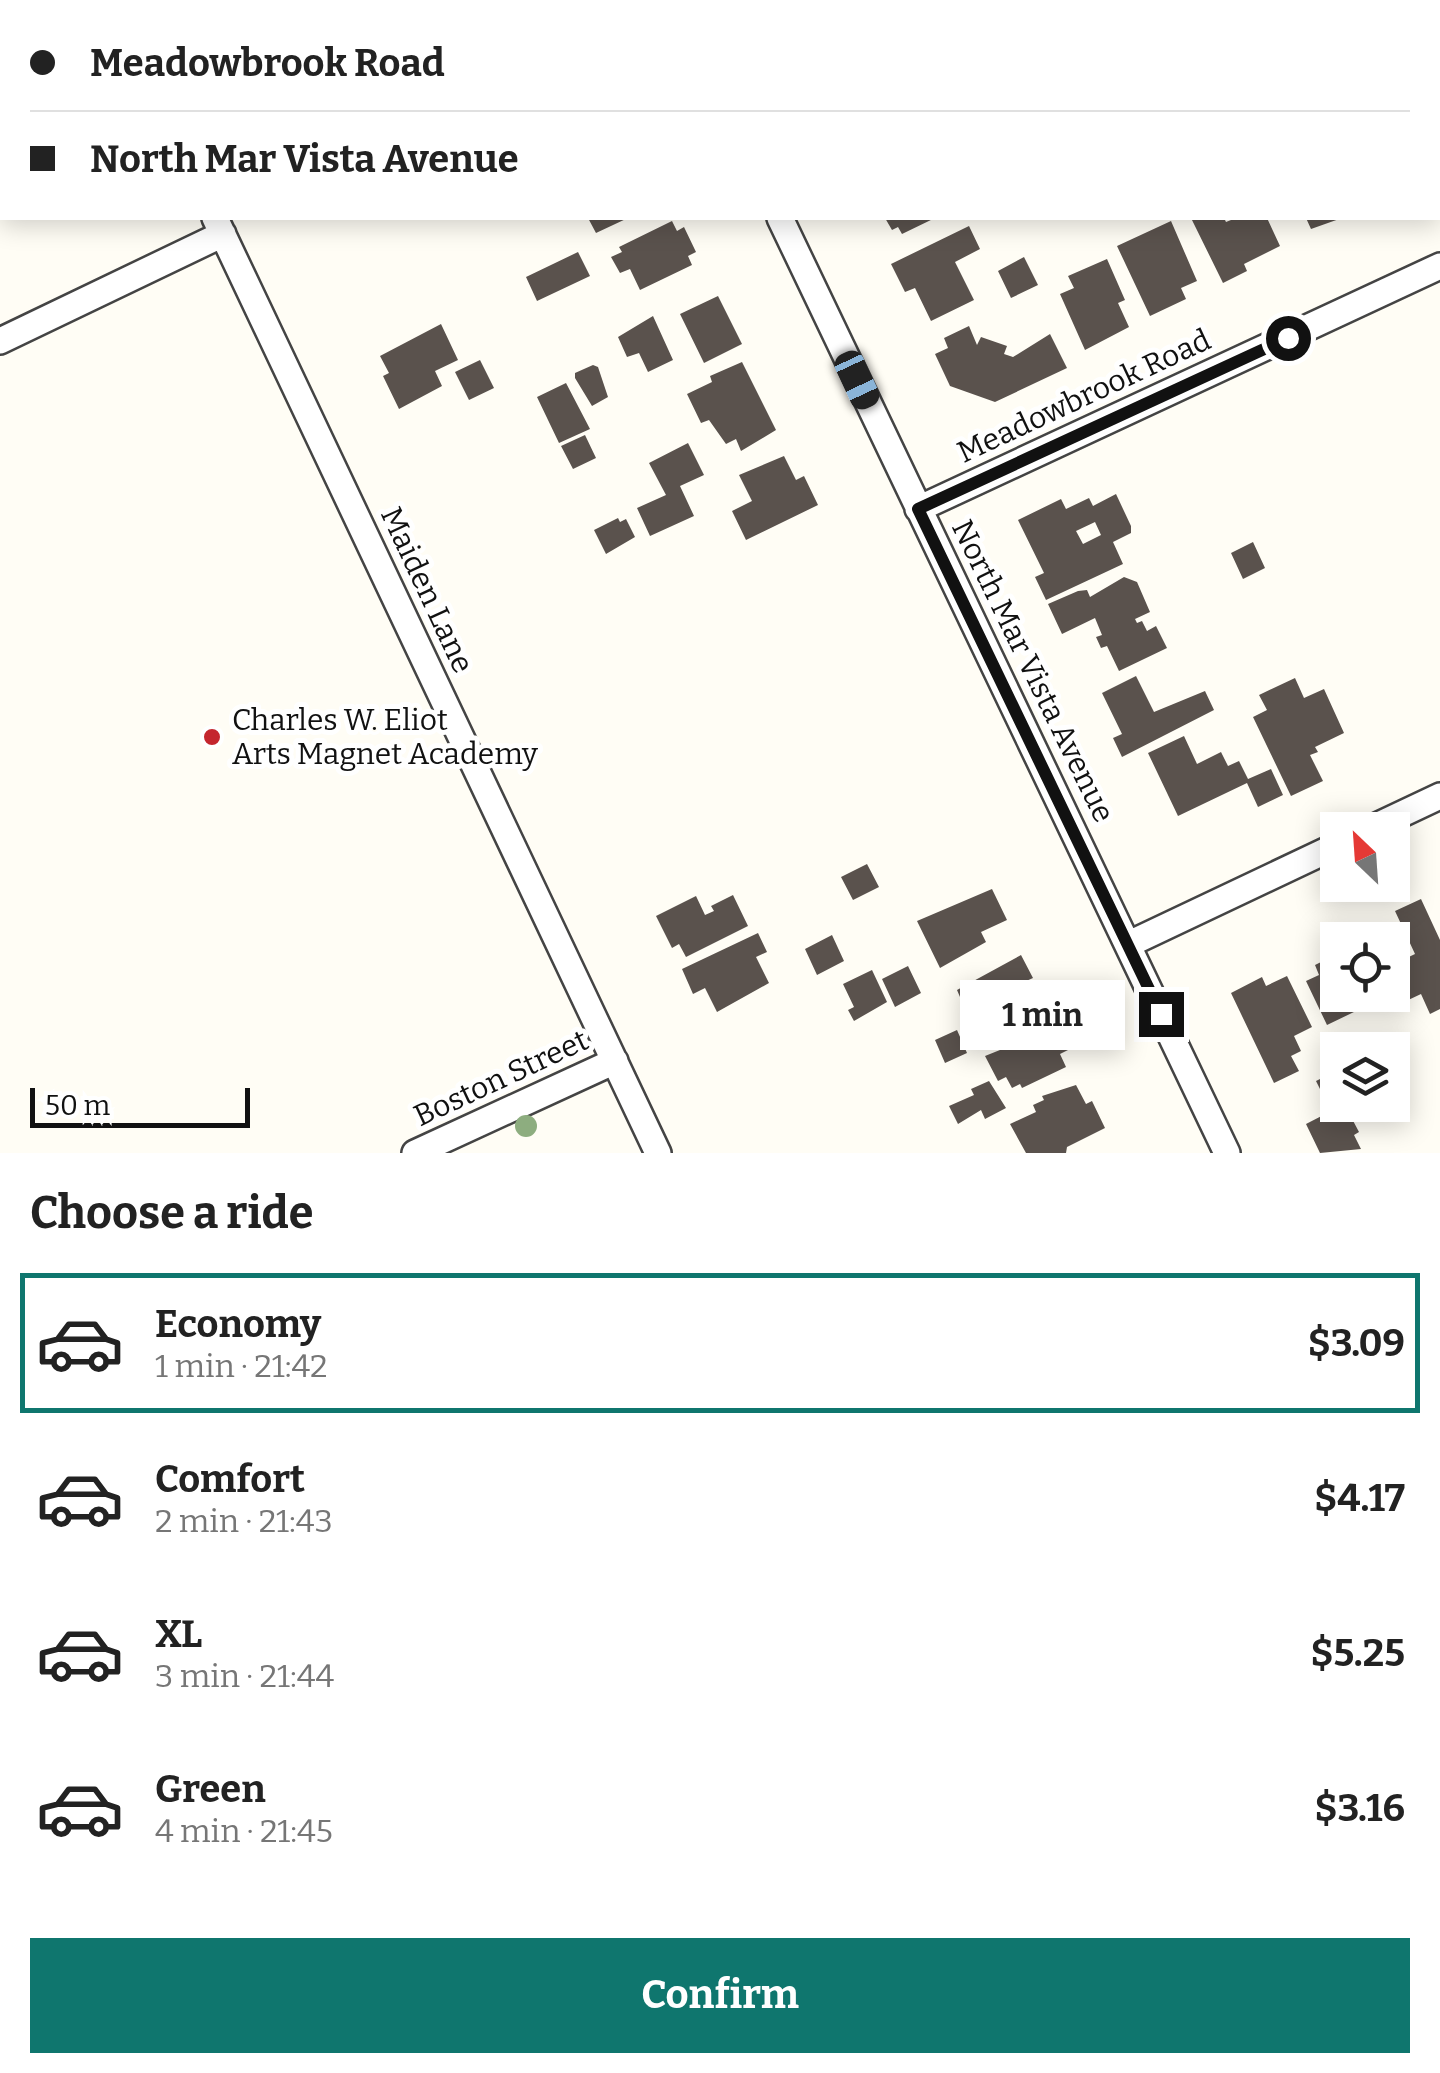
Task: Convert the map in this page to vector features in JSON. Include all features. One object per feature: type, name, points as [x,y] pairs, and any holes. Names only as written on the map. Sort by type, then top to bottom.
[{"type":"street","name":"North Mar Vista Avenue","points":[[781,220],[1226,1153]]},
{"type":"street","points":[[0,341],[219,226]]},
{"type":"street","name":"Maiden Lane","points":[[219,226],[658,1153]]},
{"type":"street","name":"Meadowbrook Road","points":[[918,509],[1440,266]]},
{"type":"street","points":[[1406,812],[1440,796]]},
{"type":"street","points":[[1129,944],[1320,854]]},
{"type":"street","name":"Boston Street","points":[[415,1153],[614,1061]]},
{"type":"building","points":[[589,220],[624,220],[596,233]]},
{"type":"building","points":[[886,220],[931,220],[902,234],[898,227],[892,230]]},
{"type":"building","points":[[1192,220],[1268,220],[1280,246],[1244,264],[1247,271],[1223,283]]},
{"type":"building","points":[[1307,220],[1336,220],[1311,229]]},
{"type":"building","points":[[672,221],[677,231],[684,227],[696,252],[688,256],[692,265],[640,290],[630,269],[620,273],[611,257],[622,252],[619,247]]},
{"type":"building","points":[[1171,221],[1197,281],[1181,288],[1186,299],[1150,316],[1117,246]]},
{"type":"building","points":[[969,226],[980,249],[955,262],[974,300],[931,321],[915,288],[905,292],[891,264]]},
{"type":"building","points":[[578,252],[590,276],[537,301],[526,277]]},
{"type":"building","points":[[1024,257],[1038,285],[1011,298],[998,271]]},
{"type":"building","points":[[1107,259],[1125,300],[1118,303],[1129,327],[1085,350],[1060,294],[1074,288],[1068,276]]},
{"type":"building","points":[[718,296],[742,344],[704,363],[680,314]]},
{"type":"building","points":[[653,316],[673,360],[648,372],[639,353],[627,357],[618,337]]},
{"type":"building","points":[[441,324],[458,360],[435,371],[442,386],[399,409],[383,376],[389,373],[380,356]]},
{"type":"building","points":[[969,326],[977,345],[981,337],[1007,346],[1004,354],[1013,357],[1050,334],[1067,368],[995,402],[950,386],[935,354],[948,348],[944,338]]},
{"type":"building","points":[[480,360],[494,388],[469,400],[455,372]]},
{"type":"building","points":[[742,362],[776,430],[741,451],[736,439],[726,444],[709,420],[701,423],[687,394],[712,382],[710,376]]},
{"type":"building","points":[[593,365],[598,367],[608,397],[592,406],[575,373]]},
{"type":"building","points":[[566,383],[590,429],[559,443],[537,397]]},
{"type":"building","points":[[585,435],[596,458],[573,469],[561,446]]},
{"type":"building","points":[[688,443],[704,475],[680,486],[694,516],[650,536],[637,508],[666,495],[649,463]]},
{"type":"building","points":[[784,456],[796,480],[804,476],[818,505],[746,540],[732,511],[752,501],[739,475]]},
{"type":"building","points":[[1116,494],[1131,526],[1131,533],[1113,542],[1123,564],[1046,600],[1035,577],[1044,573],[1018,520],[1061,499],[1066,509],[1089,498],[1093,506]],"holes":[[[1095,522],[1101,535],[1083,544],[1076,531]]]},
{"type":"building","points":[[618,518],[620,522],[626,519],[635,537],[606,554],[594,530]]},
{"type":"building","points":[[1253,542],[1265,568],[1243,579],[1231,553]]},
{"type":"building","points":[[1124,577],[1137,582],[1150,612],[1135,619],[1137,623],[1142,621],[1147,631],[1156,626],[1167,648],[1119,671],[1107,646],[1101,648],[1096,637],[1102,635],[1095,618],[1062,634],[1048,604],[1078,591],[1087,590],[1090,597]]},
{"type":"building","points":[[1136,676],[1154,712],[1205,691],[1214,710],[1122,757],[1113,738],[1122,734],[1102,693]]},
{"type":"building","points":[[1295,678],[1304,698],[1324,689],[1344,733],[1315,747],[1318,752],[1310,755],[1323,781],[1291,796],[1253,717],[1267,710],[1259,695]]},
{"type":"building","points":[[1184,736],[1197,764],[1221,752],[1228,766],[1239,761],[1248,779],[1271,769],[1283,795],[1258,807],[1247,783],[1178,816],[1148,753]]},
{"type":"building","points":[[867,864],[879,887],[853,900],[841,877]]},
{"type":"building","points":[[992,889],[1007,920],[981,932],[986,942],[940,968],[917,921]]},
{"type":"building","points":[[733,895],[748,926],[686,957],[679,944],[672,948],[656,916],[696,896],[705,915],[714,911],[711,906]]},
{"type":"building","points":[[1421,899],[1440,940],[1440,1009],[1430,1014],[1421,994],[1410,999],[1410,956],[1415,954],[1410,943],[1410,922],[1400,922],[1395,911]]},
{"type":"building","points":[[758,933],[767,952],[756,957],[769,983],[717,1012],[705,988],[693,994],[682,969]]},
{"type":"building","points":[[832,935],[844,961],[817,975],[805,949]]},
{"type":"building","points":[[1021,955],[1033,978],[1024,982],[1034,1002],[998,1022],[991,1023],[989,1017],[972,1025],[957,990]]},
{"type":"building","points":[[1320,962],[1320,1010],[1306,981],[1319,975],[1315,965]]},
{"type":"building","points":[[908,966],[921,993],[895,1007],[882,979]]},
{"type":"building","points":[[872,970],[887,1002],[854,1021],[848,1010],[854,1007],[843,984]]},
{"type":"building","points":[[1287,976],[1312,1027],[1294,1036],[1301,1051],[1291,1056],[1299,1071],[1274,1083],[1231,993],[1262,977],[1266,986]]},
{"type":"building","points":[[1321,1012],[1354,1012],[1327,1025]]},
{"type":"building","points":[[1057,1027],[1068,1050],[1060,1054],[1066,1067],[1022,1088],[1020,1084],[1012,1088],[1006,1077],[998,1081],[985,1056]]},
{"type":"building","points":[[957,1030],[967,1053],[945,1063],[935,1040]]},
{"type":"building","points":[[989,1081],[1006,1108],[985,1119],[981,1110],[958,1124],[949,1106],[974,1095],[971,1089]]},
{"type":"building","points":[[1076,1085],[1086,1104],[1092,1101],[1105,1128],[1067,1147],[1066,1153],[1026,1153],[1010,1124],[1036,1112],[1033,1105],[1044,1100],[1042,1096]]},
{"type":"building","points":[[1320,1117],[1320,1122],[1354,1122],[1359,1132],[1354,1135],[1361,1149],[1320,1153],[1306,1124]]},
{"type":"place","name":"Charles W. Eliot Arts Magnet Academy","points":[[212,737]]},
{"type":"route","points":[[1161,1014],[918,509],[1288,338]]}]
